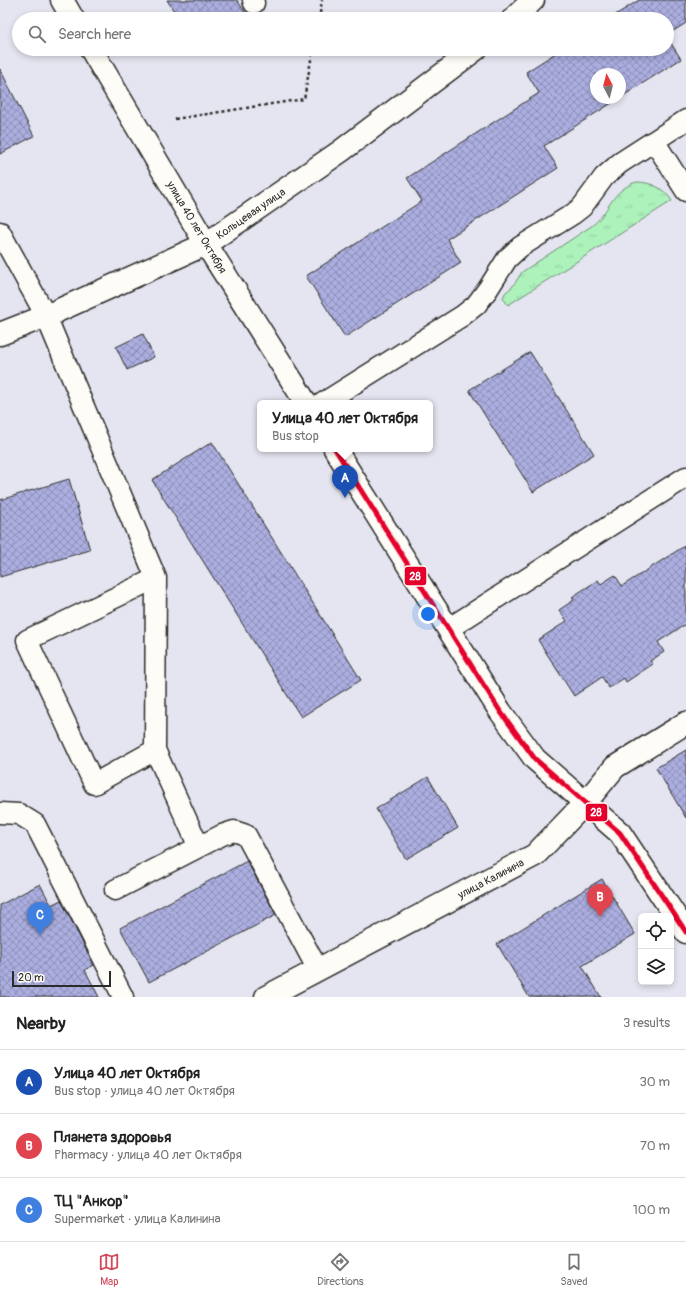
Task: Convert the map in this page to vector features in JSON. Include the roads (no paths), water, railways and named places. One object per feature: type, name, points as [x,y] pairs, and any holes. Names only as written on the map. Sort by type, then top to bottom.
[{"type":"street","points":[[62,0],[69,12]]},
{"type":"street","name":"улица 40 лет Октября","points":[[95,56],[206,244],[304,400]]},
{"type":"street","name":"Кольцевая улица","points":[[0,334],[46,316],[206,244],[341,151],[467,56]]},
{"type":"street","points":[[337,452],[500,712],[535,759],[620,833],[686,932]]},
{"type":"street","name":"улица Калинина","points":[[266,997],[535,855],[586,802],[615,767],[686,723]]},
{"type":"lane","points":[[328,400],[462,316],[476,305],[488,289],[506,259],[520,247],[582,207],[604,177],[620,163],[686,120]]},
{"type":"lane","points":[[654,141],[686,191]]},
{"type":"lane","points":[[0,232],[46,316],[156,578],[155,750],[199,847]]},
{"type":"lane","points":[[448,629],[686,477]]},
{"type":"lane","points":[[155,750],[94,784],[27,640],[156,578]]},
{"type":"lane","points":[[0,813],[19,814],[35,824],[123,997]]},
{"type":"lane","points":[[115,890],[222,835],[234,831],[246,835],[318,970]]},
{"type":"place","name":"Улица 40 лет Октября","points":[[345,498]]},
{"type":"place","name":"Планета здоровья","points":[[600,917]]},
{"type":"place","name":"ТЦ \"Анкор\"","points":[[40,935]]}]
